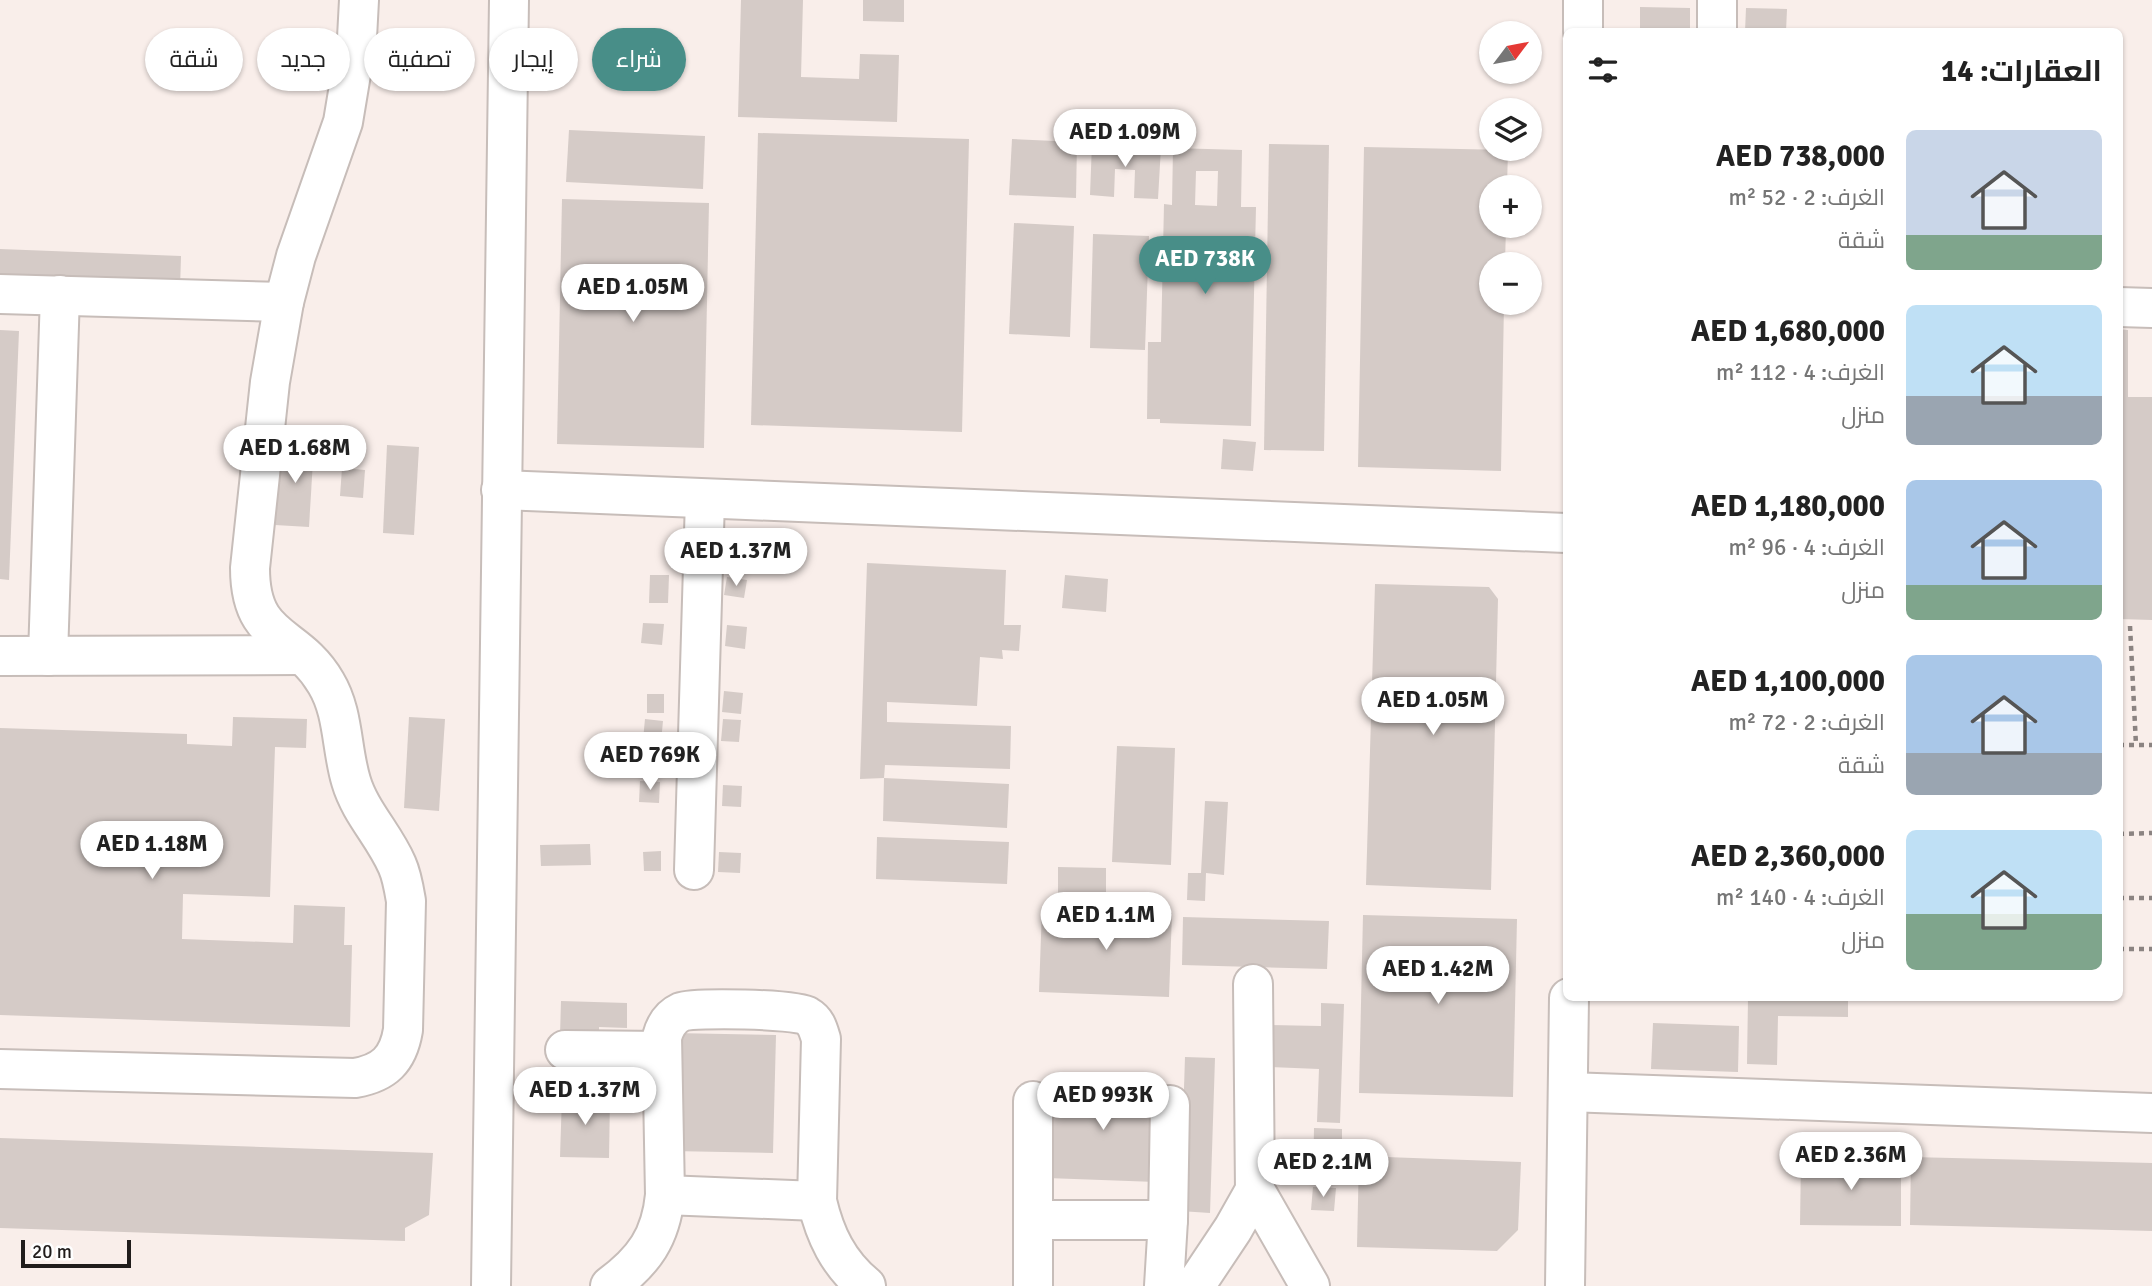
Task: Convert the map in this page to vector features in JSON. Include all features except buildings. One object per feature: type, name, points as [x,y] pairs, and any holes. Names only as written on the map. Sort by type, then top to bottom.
[{"type":"lane","points":[[0,1069],[355,1078],[370,1076],[383,1069],[394,1058],[401,1044],[406,901],[403,883],[388,848],[362,809],[351,782],[340,716],[325,682],[302,655],[274,634],[262,620],[254,604],[250,586],[270,382],[284,302],[296,256],[343,122],[357,38],[359,0]]},
{"type":"lane","points":[[491,1286],[509,0]]},
{"type":"lane","points":[[1583,0],[1583,28]]},
{"type":"lane","points":[[1717,0],[1717,28]]},
{"type":"lane","points":[[0,294],[284,302]]},
{"type":"lane","points":[[48,656],[60,295]]},
{"type":"lane","points":[[2123,307],[2152,308]]},
{"type":"lane","points":[[501,490],[1563,533]]},
{"type":"lane","points":[[694,870],[705,499]]},
{"type":"lane","points":[[0,656],[302,655]]},
{"type":"lane","points":[[1254,984],[1255,1190],[1310,1286]]},
{"type":"lane","points":[[1565,1286],[1569,1001]]},
{"type":"lane","points":[[610,1286],[637,1264],[649,1248],[663,1214],[664,1028],[676,1014],[694,1009],[799,1012],[814,1022],[821,1039],[817,1201],[822,1224],[831,1245],[844,1265],[866,1286]]},
{"type":"lane","points":[[565,1050],[662,1051]]},
{"type":"lane","points":[[1568,1092],[2152,1114]]},
{"type":"lane","points":[[1033,1101],[1033,1286]]},
{"type":"lane","points":[[1164,1286],[1170,1105]]},
{"type":"lane","points":[[1195,1286],[1255,1190]]},
{"type":"lane","points":[[665,1195],[817,1201]]},
{"type":"lane","points":[[1033,1220],[1168,1220]]},
{"type":"path","points":[[2130,626],[2136,745]]},
{"type":"path","points":[[2123,745],[2152,745]]},
{"type":"path","points":[[2123,834],[2152,833]]},
{"type":"path","points":[[2123,898],[2152,898]]},
{"type":"path","points":[[2123,949],[2152,949]]}]
